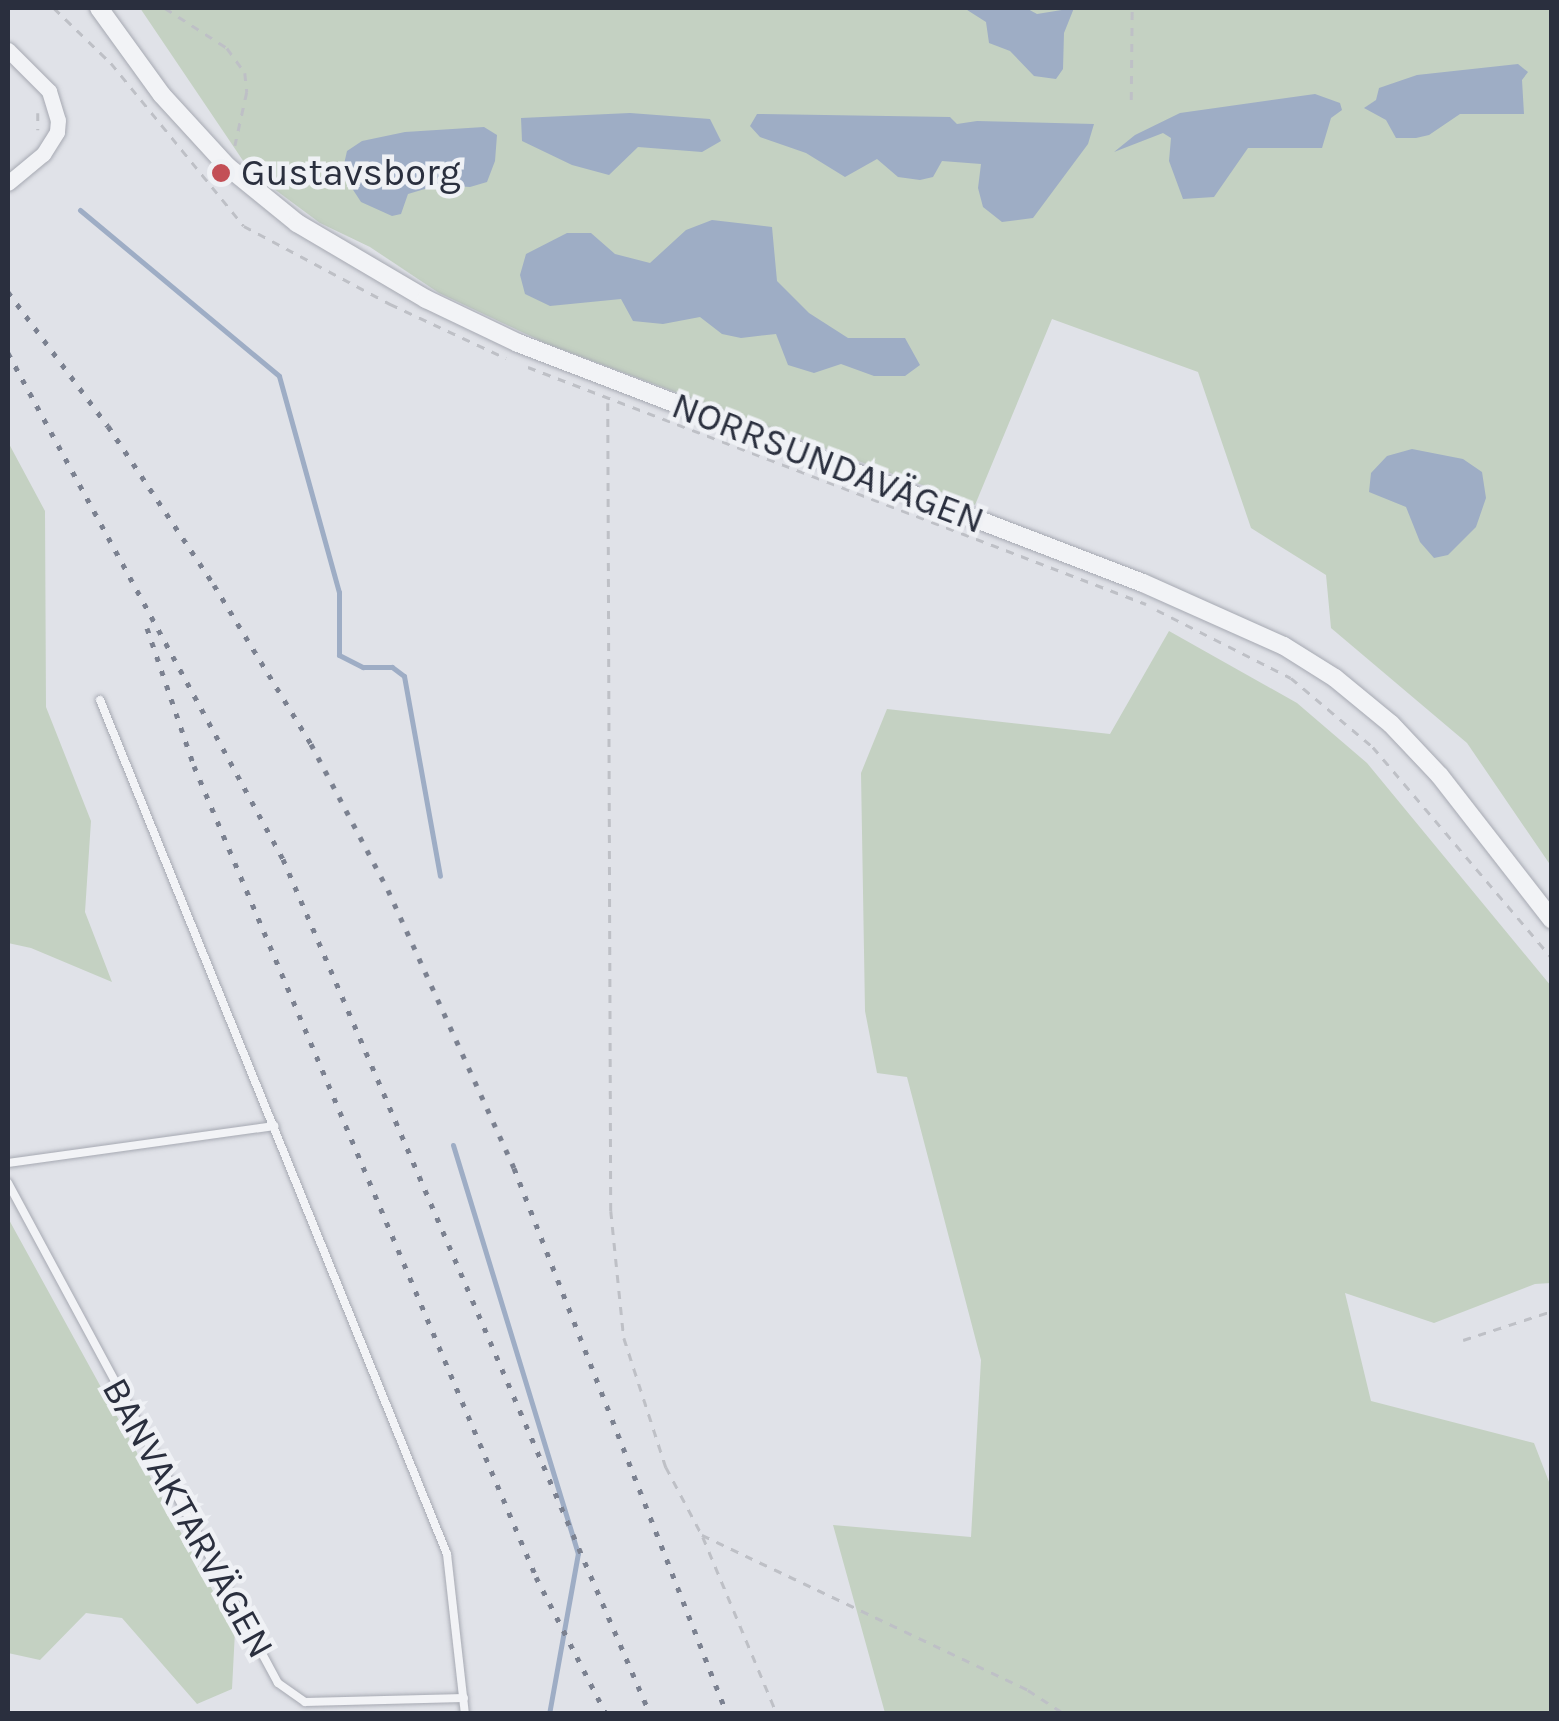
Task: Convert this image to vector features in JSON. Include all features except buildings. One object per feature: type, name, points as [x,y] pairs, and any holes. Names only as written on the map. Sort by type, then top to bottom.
[{"type":"street","name":"NORRSUNDAVÄGEN","points":[[99,8],[162,95],[228,166],[297,223],[361,264],[518,343],[1143,584],[1284,646],[1335,678],[1391,724],[1440,776],[1552,920]]},
{"type":"street","points":[[8,50],[50,91],[58,120],[51,144],[14,179]]},
{"type":"lane","points":[[100,700],[448,1554],[465,1714]]},
{"type":"lane","points":[[8,1163],[274,1126]]},
{"type":"lane","name":"BANVAKTARVÄGEN","points":[[8,1183],[278,1683],[305,1702],[464,1698]]},
{"type":"path","points":[[54,8],[112,64],[244,226],[467,342],[1152,607],[1292,678],[1373,747],[1552,958]]},
{"type":"path","points":[[166,8],[227,48],[245,73],[242,130],[228,166]]},
{"type":"path","points":[[1131,100],[1132,8]]},
{"type":"path","points":[[38,111],[38,134]]},
{"type":"path","points":[[608,399],[611,1211],[624,1338],[666,1467],[702,1535],[777,1714]]},
{"type":"path","points":[[1463,1340],[1552,1311]]},
{"type":"path","points":[[702,1535],[1028,1690],[1065,1714]]},
{"type":"green space","points":[[140,8],[1551,8],[1551,866],[1467,743],[1331,628],[1326,575],[1251,528],[1198,372],[1052,319],[975,505],[545,343],[439,293],[370,247],[320,223],[250,171]]},
{"type":"green space","points":[[8,442],[45,511],[46,707],[91,821],[85,912],[112,982],[31,948],[8,943]]},
{"type":"green space","points":[[1169,631],[1297,703],[1367,763],[1551,986],[1551,1283],[1535,1284],[1434,1323],[1345,1293],[1371,1401],[1534,1443],[1551,1487],[1551,1713],[885,1713],[833,1525],[971,1537],[981,1360],[907,1077],[877,1073],[865,1011],[861,773],[887,709],[1110,734]]},
{"type":"green space","points":[[8,1218],[235,1631],[232,1689],[197,1704],[122,1618],[86,1613],[40,1660],[8,1653]]},
{"type":"water","points":[[964,8],[1026,8],[1037,14],[1074,8],[1064,33],[1063,69],[1056,79],[1034,76],[1010,51],[989,43],[986,22]]},
{"type":"water","points":[[1518,64],[1528,72],[1522,80],[1524,114],[1460,114],[1429,135],[1396,138],[1386,120],[1364,108],[1376,100],[1379,88],[1417,75]]},
{"type":"water","points":[[1315,94],[1340,103],[1342,110],[1331,118],[1322,148],[1248,148],[1214,197],[1183,199],[1169,161],[1171,138],[1163,133],[1114,152],[1135,135],[1180,113]]},
{"type":"water","points":[[630,113],[710,119],[721,141],[702,152],[638,147],[609,175],[572,165],[522,141],[521,118]]},
{"type":"water","points":[[757,114],[950,117],[957,124],[1094,124],[1088,144],[1033,218],[1002,222],[983,207],[978,188],[981,164],[942,161],[933,177],[920,180],[898,177],[877,159],[845,177],[806,153],[760,137],[750,126]]},
{"type":"water","points":[[484,127],[497,135],[495,161],[487,182],[470,187],[438,185],[408,194],[401,214],[392,216],[361,202],[342,173],[347,151],[362,141],[405,132]]},
{"type":"water","points":[[712,220],[772,227],[777,281],[809,313],[848,338],[905,338],[920,365],[905,376],[874,376],[841,364],[814,373],[788,365],[776,334],[741,338],[722,334],[700,317],[663,324],[633,321],[621,299],[550,306],[525,294],[520,275],[526,254],[567,233],[591,233],[615,254],[650,263],[686,230]]},
{"type":"water","points":[[1412,449],[1463,459],[1482,472],[1486,498],[1476,527],[1448,555],[1434,558],[1420,542],[1406,507],[1369,492],[1371,473],[1387,456]]},
{"type":"waterway","points":[[80,210],[279,376],[339,592],[339,655],[363,667],[392,667],[404,676],[440,876]]},
{"type":"waterway","points":[[453,1145],[578,1553],[549,1714]]},
{"type":"railway","points":[[8,292],[108,426],[214,585],[311,744],[388,890],[514,1168],[727,1714]]},
{"type":"railway","points":[[8,353],[283,859],[650,1714]]},
{"type":"railway","points":[[147,628],[194,766],[536,1577],[606,1714]]},
{"type":"place","name":"Gustavsborg","points":[[221,173]]}]
